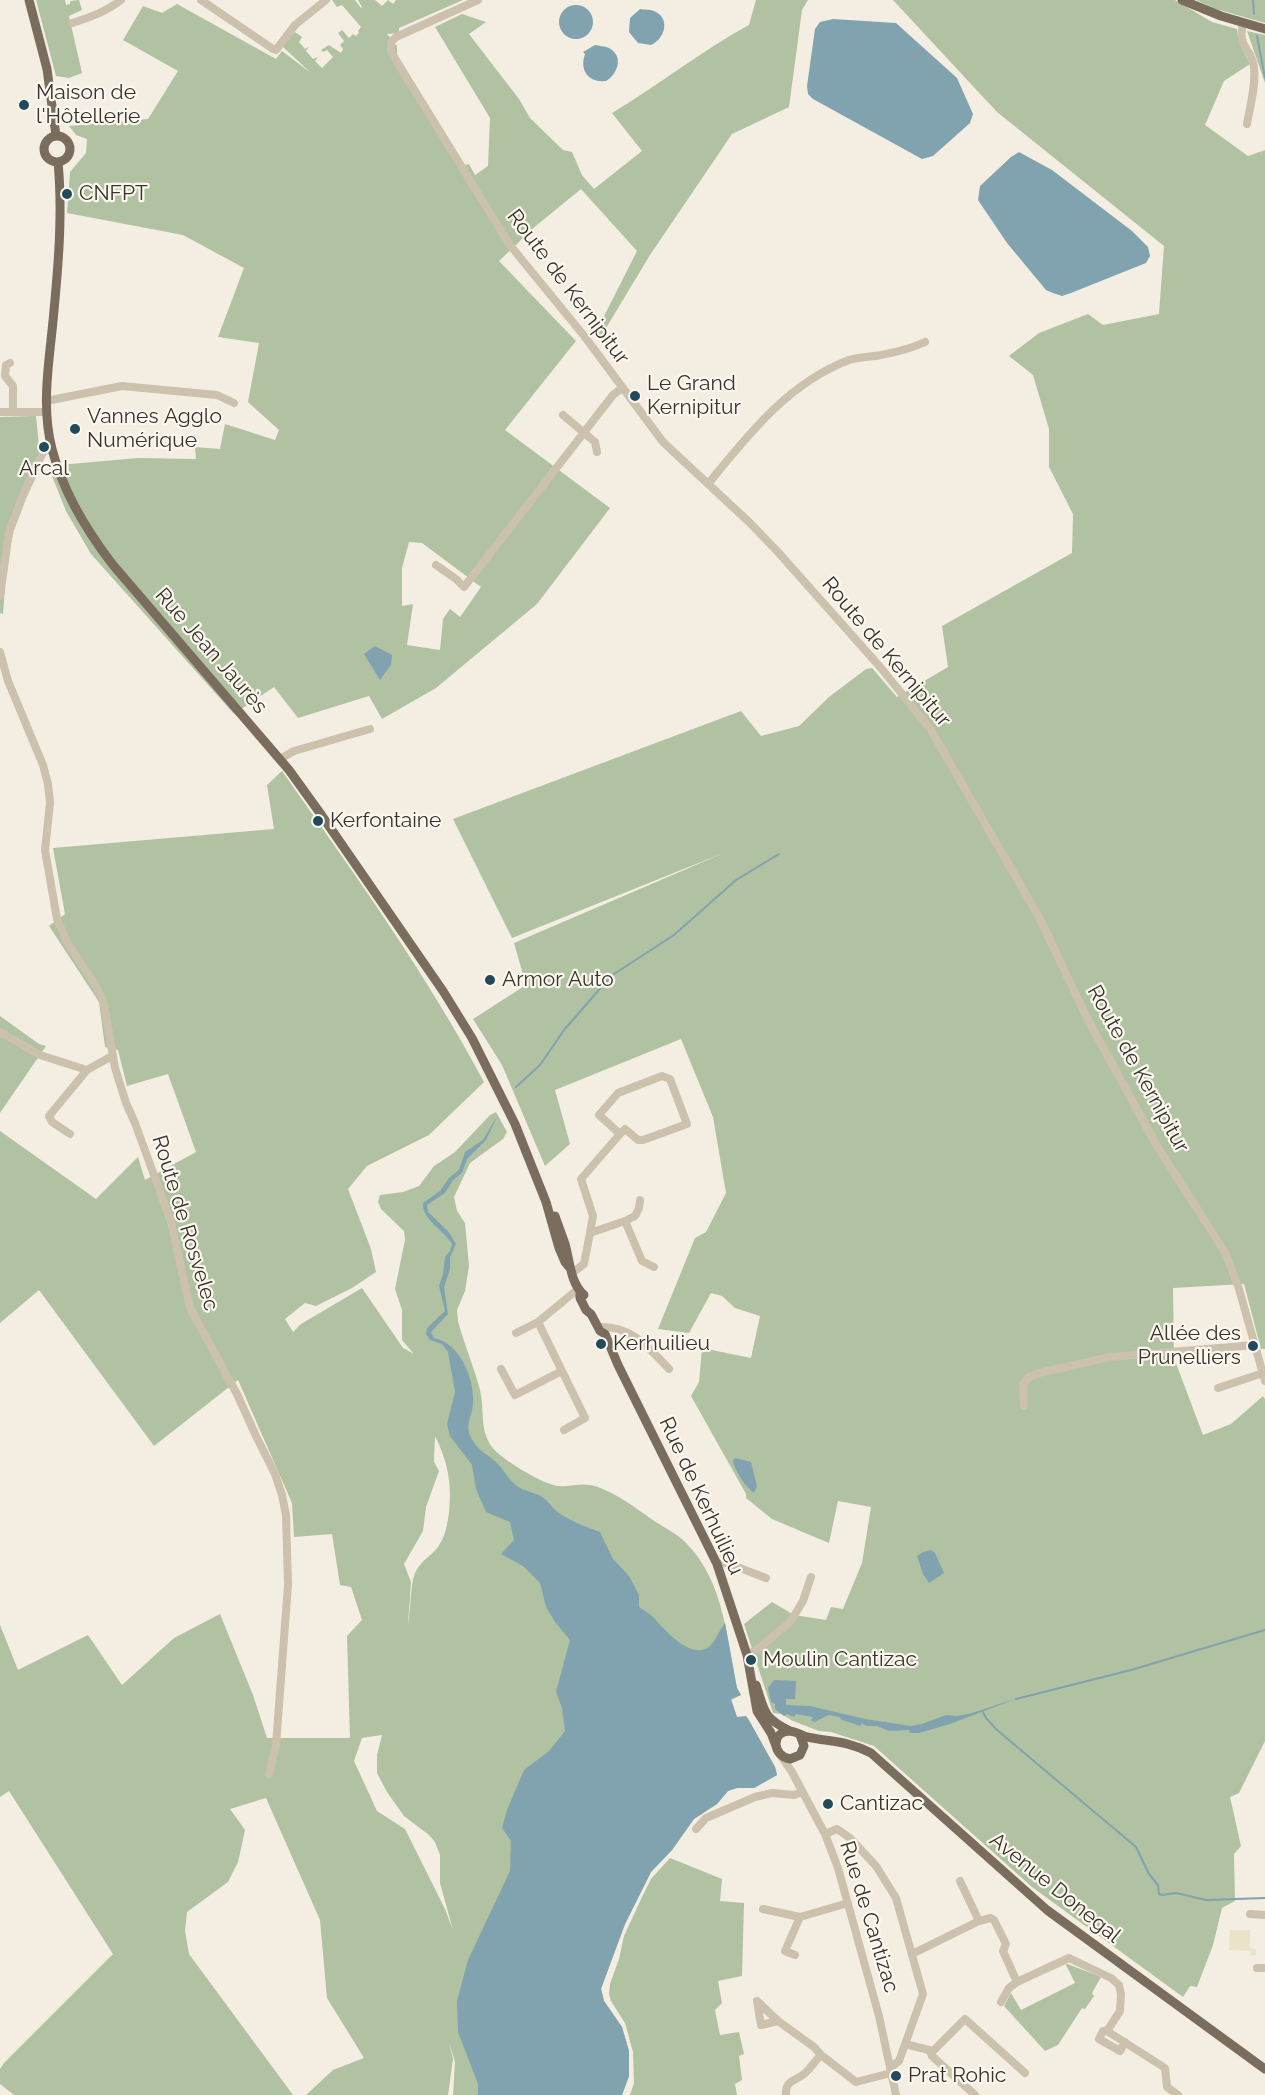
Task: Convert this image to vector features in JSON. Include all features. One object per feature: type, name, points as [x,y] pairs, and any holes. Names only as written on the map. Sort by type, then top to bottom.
[{"type":"main road","points":[[29,0],[47,69],[56,136]]},
{"type":"main road","points":[[1182,0],[1265,29]]},
{"type":"main road","points":[[56,136],[64,138],[70,148],[66,159],[58,162],[47,157],[44,149],[49,139],[56,136]]},
{"type":"main road","name":"Rue Jean Jaurès","points":[[58,162],[59,244],[47,406],[51,448],[72,502],[99,548],[280,759],[443,991],[472,1038],[510,1112],[546,1202],[556,1241],[571,1270]]},
{"type":"main road","points":[[571,1270],[579,1291]]},
{"type":"main road","name":"Rue de Kerhuilieu","points":[[579,1291],[586,1310],[591,1314],[599,1329],[607,1351],[618,1365],[717,1564],[753,1680],[768,1717],[790,1731]]},
{"type":"main road","name":"Rue de Kerhuilieu","points":[[753,1680],[751,1685],[757,1711],[771,1733],[776,1746]]},
{"type":"main road","points":[[801,1753],[804,1746],[800,1735],[790,1731],[781,1734],[776,1746],[780,1755],[790,1759],[801,1753],[824,1740]]},
{"type":"main road","name":"Avenue Donegal","points":[[800,1735],[843,1742],[857,1746],[871,1754],[1047,1910],[1265,2069]]},
{"type":"street","points":[[72,22],[92,17],[111,8],[121,0]]},
{"type":"street","points":[[201,0],[273,49],[278,48],[285,37],[307,14],[326,0]]},
{"type":"street","name":"Route de Kernipitur","points":[[478,0],[396,38],[391,42],[391,52],[509,244],[585,337],[663,442],[785,559],[881,668],[931,730],[1040,919],[1088,1020],[1157,1146],[1227,1254],[1264,1377]]},
{"type":"street","points":[[1243,23],[1242,42],[1251,56],[1254,75],[1247,124]]},
{"type":"street","points":[[708,484],[771,412],[822,372],[851,359],[910,349],[925,342]]},
{"type":"street","points":[[10,363],[6,365],[5,376],[13,386],[13,412]]},
{"type":"street","points":[[0,412],[47,406],[122,386],[217,395],[234,403]]},
{"type":"street","points":[[436,565],[464,587],[613,395],[622,388]]},
{"type":"street","points":[[563,416],[595,442],[597,453]]},
{"type":"street","points":[[0,596],[11,525],[43,452],[51,448]]},
{"type":"street","name":"Route de Rosvelec","points":[[0,652],[8,681],[43,765],[48,784],[50,803],[45,850],[57,919],[68,944],[98,989],[104,1004],[112,1056],[126,1103],[171,1222],[190,1308],[237,1394],[275,1474],[282,1495],[286,1515],[288,1585],[276,1745],[269,1774]]},
{"type":"street","points":[[280,759],[294,751],[370,729]]},
{"type":"street","points":[[0,1032],[40,1055],[87,1070]]},
{"type":"street","points":[[70,1134],[52,1122],[49,1116],[87,1070],[112,1056]]},
{"type":"street","points":[[571,1270],[584,1264],[593,1216],[582,1179],[625,1129],[638,1140],[643,1140],[687,1124],[670,1079],[662,1076],[618,1093],[599,1115],[620,1134]]},
{"type":"street","points":[[590,1233],[635,1216],[640,1200]]},
{"type":"street","points":[[625,1221],[642,1261],[654,1267]]},
{"type":"street","points":[[516,1333],[538,1322],[579,1291]]},
{"type":"street","points":[[538,1322],[585,1418],[564,1430]]},
{"type":"street","points":[[599,1329],[611,1326],[642,1340],[669,1369]]},
{"type":"street","points":[[1024,1406],[1023,1385],[1029,1377],[1039,1373],[1110,1358],[1255,1345]]},
{"type":"street","points":[[501,1369],[515,1395],[562,1371]]},
{"type":"street","points":[[1218,1388],[1264,1377]]},
{"type":"street","points":[[717,1564],[727,1563],[766,1578]]},
{"type":"street","points":[[747,1655],[758,1649],[791,1621],[803,1601],[811,1577]]},
{"type":"street","points":[[795,1778],[797,1761],[801,1753]]},
{"type":"street","name":"Rue de Cantizac","points":[[780,1755],[825,1834],[838,1868],[879,2016],[896,2095]]},
{"type":"street","points":[[696,1829],[706,1818],[755,1797],[772,1793],[794,1795],[802,1792]]},
{"type":"street","points":[[778,2021],[856,2082],[891,2070],[899,2061],[923,1994],[896,1898],[876,1866],[844,1833],[837,1829],[825,1834]]},
{"type":"street","points":[[960,1881],[980,1921]]},
{"type":"street","points":[[763,1909],[800,1917],[848,1903]]},
{"type":"street","points":[[1250,1914],[1265,1915]]},
{"type":"street","points":[[795,1955],[784,1951],[800,1917]]},
{"type":"street","points":[[912,1954],[987,1917],[994,1920],[1005,1944],[1003,1952],[1017,1982]]},
{"type":"street","points":[[1001,2002],[1009,1988],[1017,1982],[1069,1958],[1111,1978],[1119,1985],[1120,2011],[1099,2039],[1120,2052],[1125,2042]]},
{"type":"street","points":[[930,2052],[933,2052],[965,2019],[1025,2073]]},
{"type":"street","points":[[1107,2031],[1165,2068],[1167,2087],[1178,2095]]},
{"type":"street","points":[[905,2044],[930,2052],[977,2094]]},
{"type":"street","points":[[786,2095],[786,2086],[790,2081],[802,2076],[821,2055]]},
{"type":"green space","points":[[36,0],[65,0],[66,5],[70,4],[70,1],[79,0],[82,10],[69,16],[82,73],[69,78],[56,76]]},
{"type":"green space","points":[[332,0],[355,0],[361,8],[358,0],[375,0],[382,6],[388,0],[393,4],[396,0],[463,0],[399,28],[399,33],[387,34],[397,46],[397,55],[465,165],[469,164],[475,175],[488,166],[490,118],[435,27],[462,14],[486,22],[469,34],[519,99],[530,118],[563,150],[572,152],[582,175],[594,189],[642,151],[612,113],[749,25],[756,0],[808,0],[802,10],[789,107],[732,134],[650,255],[599,337],[595,334],[637,251],[581,189],[526,234],[499,261],[576,341],[505,430],[610,508],[537,604],[436,688],[382,719],[369,696],[298,718],[274,687],[234,714],[91,554],[66,511],[48,466],[138,458],[196,459],[195,447],[220,449],[225,424],[275,440],[279,430],[248,402],[259,343],[218,337],[244,268],[183,235],[67,213],[70,172],[86,153],[87,139],[76,135],[69,126],[148,119],[178,71],[123,40],[143,6],[162,13],[177,4],[276,59],[282,51],[311,73],[282,46],[295,32],[302,37],[299,42],[305,49],[309,47],[306,51],[313,59],[318,57],[315,61],[322,68],[333,57],[327,50],[323,52],[321,50],[329,45],[341,53],[343,49],[340,45],[344,41],[338,33],[342,30],[349,38],[353,34],[356,36],[361,27],[342,5],[337,7]],"holes":[[[409,542],[422,543],[481,587],[460,617],[450,609],[443,619],[440,650],[407,645],[413,604],[402,606],[402,568]]]},
{"type":"green space","points":[[893,0],[1175,0],[1212,22],[1237,29],[1239,42],[1250,64],[1224,81],[1205,125],[1248,156],[1265,150],[1265,1349],[1261,1349],[1244,1284],[1173,1288],[1174,1358],[1203,1435],[1231,1424],[1263,1396],[1265,1399],[1265,1741],[1239,1793],[1230,1797],[1241,1846],[1234,1854],[1235,1901],[1222,1908],[1213,1945],[1197,1987],[1190,1986],[1183,1997],[1032,1887],[874,1746],[831,1732],[819,1731],[781,1714],[773,1713],[744,1624],[772,1602],[794,1615],[826,1620],[831,1607],[843,1609],[862,1563],[871,1507],[838,1501],[829,1543],[772,1519],[746,1498],[746,1494],[691,1396],[699,1382],[702,1348],[751,1358],[760,1316],[735,1308],[722,1296],[711,1293],[689,1333],[658,1329],[695,1238],[706,1232],[726,1193],[713,1117],[681,1039],[555,1090],[570,1144],[545,1166],[502,1065],[473,1019],[526,985],[514,943],[726,852],[512,938],[453,819],[741,711],[761,736],[799,726],[829,697],[866,669],[872,668],[897,697],[948,667],[942,626],[1072,553],[1073,514],[1049,467],[1049,429],[1033,375],[1009,356],[1039,333],[1088,314],[1103,325],[1159,314],[1164,246],[997,112]]},
{"type":"green space","points":[[1196,0],[1265,0],[1265,23],[1216,9]]},
{"type":"green space","points":[[1247,31],[1265,35],[1265,83]]},
{"type":"green space","points":[[36,416],[41,466],[14,530],[7,559],[3,614],[0,613],[0,417]]},
{"type":"green space","points":[[282,771],[413,962],[462,1041],[484,1082],[429,1135],[367,1166],[348,1189],[371,1249],[376,1272],[352,1288],[316,1306],[305,1303],[285,1319],[293,1332],[301,1324],[362,1288],[403,1348],[414,1354],[402,1340],[402,1310],[395,1289],[405,1240],[404,1231],[381,1209],[378,1202],[380,1195],[403,1192],[419,1186],[434,1166],[455,1152],[490,1115],[496,1112],[507,1132],[503,1139],[470,1163],[454,1197],[457,1211],[465,1223],[469,1266],[465,1291],[457,1310],[458,1321],[480,1390],[485,1433],[497,1452],[533,1476],[552,1485],[586,1485],[605,1490],[674,1533],[687,1544],[709,1576],[722,1612],[737,1688],[741,1695],[731,1700],[737,1717],[747,1717],[775,1767],[777,1775],[754,1788],[737,1788],[728,1791],[717,1804],[694,1819],[672,1850],[651,1872],[625,1924],[601,1988],[604,2001],[622,2027],[629,2051],[629,2076],[622,2095],[569,2095],[571,2059],[568,2044],[557,2017],[557,1923],[561,1898],[576,1855],[599,1809],[629,1798],[632,1789],[626,1776],[629,1764],[636,1746],[657,1726],[656,1719],[654,1713],[632,1700],[621,1690],[622,1670],[608,1631],[594,1607],[601,1573],[597,1561],[592,1557],[570,1563],[556,1560],[547,1550],[544,1514],[511,1509],[499,1504],[494,1498],[494,1471],[485,1459],[475,1455],[461,1433],[469,1394],[460,1368],[456,1369],[465,1394],[463,1409],[455,1425],[457,1435],[467,1454],[482,1464],[490,1473],[491,1500],[502,1510],[541,1518],[543,1527],[541,1548],[551,1563],[563,1566],[583,1564],[595,1567],[597,1577],[590,1607],[600,1624],[604,1645],[616,1670],[616,1695],[627,1705],[650,1714],[654,1722],[649,1731],[634,1741],[624,1760],[621,1771],[628,1795],[614,1802],[592,1807],[582,1814],[565,1850],[542,1922],[540,1950],[545,2021],[556,2052],[557,2066],[554,2095],[453,2095],[455,2062],[449,2042],[453,2059],[448,2095],[306,2095],[333,2070],[364,2058],[327,1998],[320,1920],[266,1798],[230,1809],[245,1830],[238,1862],[228,1882],[187,1912],[185,1931],[189,1954],[293,2095],[14,2095],[0,2084],[0,2069],[4,2063],[113,1954],[9,1791],[0,1797],[0,1625],[18,1670],[88,1635],[122,1685],[174,1638],[220,1614],[253,1695],[267,1738],[350,1738],[347,1636],[362,1620],[351,1587],[340,1585],[332,1534],[294,1537],[292,1503],[238,1380],[154,1446],[39,1290],[0,1323],[0,1131],[96,1199],[138,1157],[145,1180],[196,1152],[168,1074],[127,1086],[118,1050],[105,1047],[99,1002],[49,926],[65,914],[53,848],[274,829],[267,785]],"holes":[[[435,1436],[448,1473],[449,1512],[441,1543],[421,1564],[414,1576],[408,1625],[411,1582],[404,1564],[423,1531],[426,1507],[439,1471],[434,1462]],[[382,1735],[377,1755],[377,1773],[404,1816],[435,1842],[440,1855],[440,1883],[453,1930],[405,1829],[377,1811],[354,1761],[362,1738]]]},
{"type":"green space","points":[[0,1016],[39,1044],[46,1046],[0,1113]]},
{"type":"green space","points":[[670,1858],[722,1879],[720,1901],[744,1903],[742,1976],[718,1981],[722,2003],[715,2010],[720,2035],[739,2032],[744,2054],[739,2056],[742,2080],[735,2084],[737,2095],[630,2095],[634,2083],[633,2052],[625,2023],[611,2001],[610,1984],[624,1936],[642,1897],[651,1879]]},
{"type":"green space","points":[[1065,1963],[1101,1977],[1092,1993],[1094,1996],[1085,2009],[1082,2008],[1058,2045],[1045,2051],[1004,2006],[1011,1993],[1021,2010],[1075,1983]]},
{"type":"shaded area","points":[[1230,1930],[1250,1930],[1250,1948],[1256,1949],[1256,1955],[1251,1955],[1250,1951],[1229,1950]]},
{"type":"water","points":[[576,5],[588,10],[593,22],[588,34],[576,39],[564,34],[559,22],[564,10]]},
{"type":"water","points":[[640,9],[654,11],[663,18],[663,33],[651,45],[638,43],[629,32],[630,18]]},
{"type":"water","points":[[833,19],[896,23],[957,78],[973,114],[970,123],[933,156],[922,159],[813,99],[808,94],[807,86],[815,29],[820,22]]},
{"type":"water","points":[[595,45],[609,48],[617,56],[616,70],[606,81],[590,78],[583,66],[585,54],[583,52]]},
{"type":"water","points":[[1019,152],[1052,170],[1132,231],[1148,247],[1150,256],[1146,263],[1062,296],[1046,290],[1007,243],[978,200],[980,186]]},
{"type":"water","points":[[375,646],[392,655],[391,665],[380,680],[364,654]]},
{"type":"water","points":[[498,1115],[486,1140],[467,1159],[462,1173],[453,1180],[445,1193],[427,1205],[428,1212],[448,1231],[456,1244],[450,1257],[450,1269],[444,1287],[448,1314],[431,1332],[434,1338],[443,1341],[458,1354],[468,1373],[473,1394],[469,1425],[472,1439],[476,1446],[495,1461],[509,1479],[520,1488],[542,1497],[570,1520],[600,1532],[613,1559],[629,1576],[639,1595],[639,1607],[678,1642],[694,1650],[702,1650],[709,1647],[725,1623],[737,1688],[741,1695],[731,1699],[737,1717],[746,1716],[775,1767],[777,1775],[754,1788],[737,1788],[728,1791],[717,1804],[694,1819],[672,1850],[651,1872],[625,1924],[601,1989],[604,2001],[622,2027],[629,2051],[629,2076],[622,2095],[478,2095],[478,2084],[458,2032],[457,2001],[468,1960],[510,1871],[511,1841],[502,1828],[507,1810],[524,1770],[549,1751],[565,1731],[562,1708],[556,1692],[570,1640],[546,1607],[540,1583],[523,1566],[501,1554],[514,1540],[510,1522],[486,1512],[476,1489],[472,1465],[450,1436],[447,1424],[455,1392],[448,1352],[442,1344],[430,1340],[426,1334],[427,1328],[445,1311],[439,1286],[445,1257],[452,1244],[426,1215],[423,1203],[440,1191],[449,1178],[459,1170],[465,1152],[483,1140]]},
{"type":"water","points":[[735,1458],[751,1462],[757,1486],[754,1493],[738,1473],[733,1460]]},
{"type":"water","points":[[931,1550],[935,1553],[944,1573],[929,1583],[923,1574],[917,1556]]},
{"type":"water","points":[[774,1680],[796,1681],[795,1699],[786,1699],[786,1705],[810,1706],[865,1719],[911,1726],[946,1715],[957,1716],[972,1713],[1018,1698],[950,1724],[919,1733],[910,1733],[909,1730],[889,1731],[861,1723],[861,1726],[829,1715],[814,1722],[811,1720],[813,1717],[796,1714],[794,1717],[787,1714],[784,1716],[775,1709],[775,1704],[771,1702],[768,1688]]},
{"type":"waterway","points":[[1253,0],[1254,14]]},
{"type":"waterway","points":[[1257,36],[1265,78]]},
{"type":"waterway","points":[[516,1087],[540,1065],[564,1030],[611,976],[674,935],[736,880],[779,854]]},
{"type":"waterway","points":[[1016,1699],[1131,1670],[1265,1630]]},
{"type":"waterway","points":[[983,1712],[997,1730],[1136,1847],[1149,1874],[1158,1885],[1159,1894],[1176,1893],[1206,1900],[1265,1898]]},
{"type":"place","name":"Maison de l'Hôtellerie","points":[[24,105]]},
{"type":"place","name":"CNFPT","points":[[67,194]]},
{"type":"place","name":"Le Grand Kernipitur","points":[[635,396]]},
{"type":"place","name":"Vannes Agglo Numérique","points":[[75,429]]},
{"type":"place","name":"Arcal","points":[[44,447]]},
{"type":"place","name":"Kerfontaine","points":[[318,821]]},
{"type":"place","name":"Armor Auto","points":[[490,980]]},
{"type":"place","name":"Kerhuilieu","points":[[601,1344]]},
{"type":"place","name":"Allée des Prunelliers","points":[[1253,1346]]},
{"type":"place","name":"Moulin Cantizac","points":[[751,1660]]},
{"type":"place","name":"Cantizac","points":[[828,1804]]},
{"type":"place","name":"Prat Rohic","points":[[896,2076]]}]
